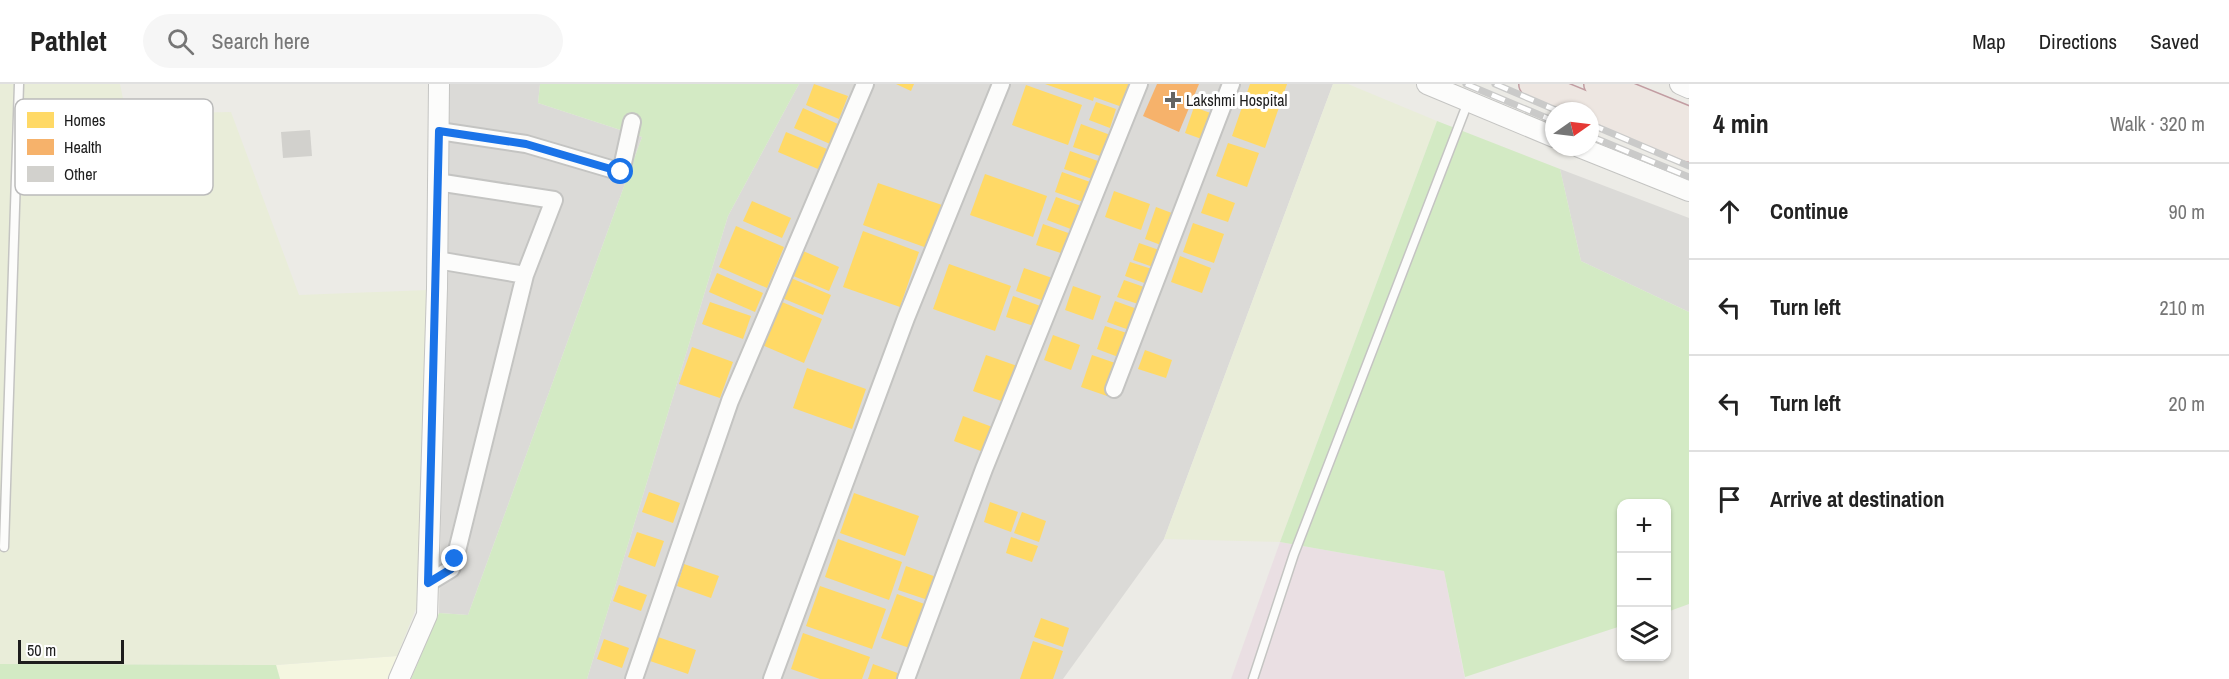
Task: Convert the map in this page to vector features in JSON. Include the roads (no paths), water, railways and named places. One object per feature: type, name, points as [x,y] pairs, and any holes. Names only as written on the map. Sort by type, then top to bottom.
[{"type":"highway","points":[[1533,84],[1689,148]]},
{"type":"highway","points":[[1598,84],[1689,121]]},
{"type":"street","points":[[399,679],[427,615],[437,260],[439,84]]},
{"type":"street","points":[[634,679],[730,401],[864,84]]},
{"type":"street","points":[[772,679],[906,318],[1001,84]]},
{"type":"street","points":[[906,679],[984,470],[1139,84]]},
{"type":"street","points":[[1114,389],[1231,84]]},
{"type":"street","points":[[1427,84],[1545,133]]},
{"type":"street","points":[[1680,84],[1689,88]]},
{"type":"street","points":[[439,131],[526,144],[621,172],[632,122]]},
{"type":"street","points":[[1599,155],[1689,191]]},
{"type":"street","points":[[428,583],[451,569],[455,559],[525,275],[554,200],[437,182]]},
{"type":"street","points":[[437,260],[525,275]]},
{"type":"lane","points":[[19,99],[20,84]]},
{"type":"lane","points":[[1253,679],[1294,554],[1468,102]]},
{"type":"lane","points":[[4,547],[16,195]]},
{"type":"railway","points":[[1466,84],[1545,117]]},
{"type":"railway","points":[[1495,84],[1545,105]]},
{"type":"railway","points":[[1599,128],[1689,166]]},
{"type":"railway","points":[[1599,140],[1689,177]]},
{"type":"place","name":"Lakshmi Hospital","points":[[1173,100]]}]
